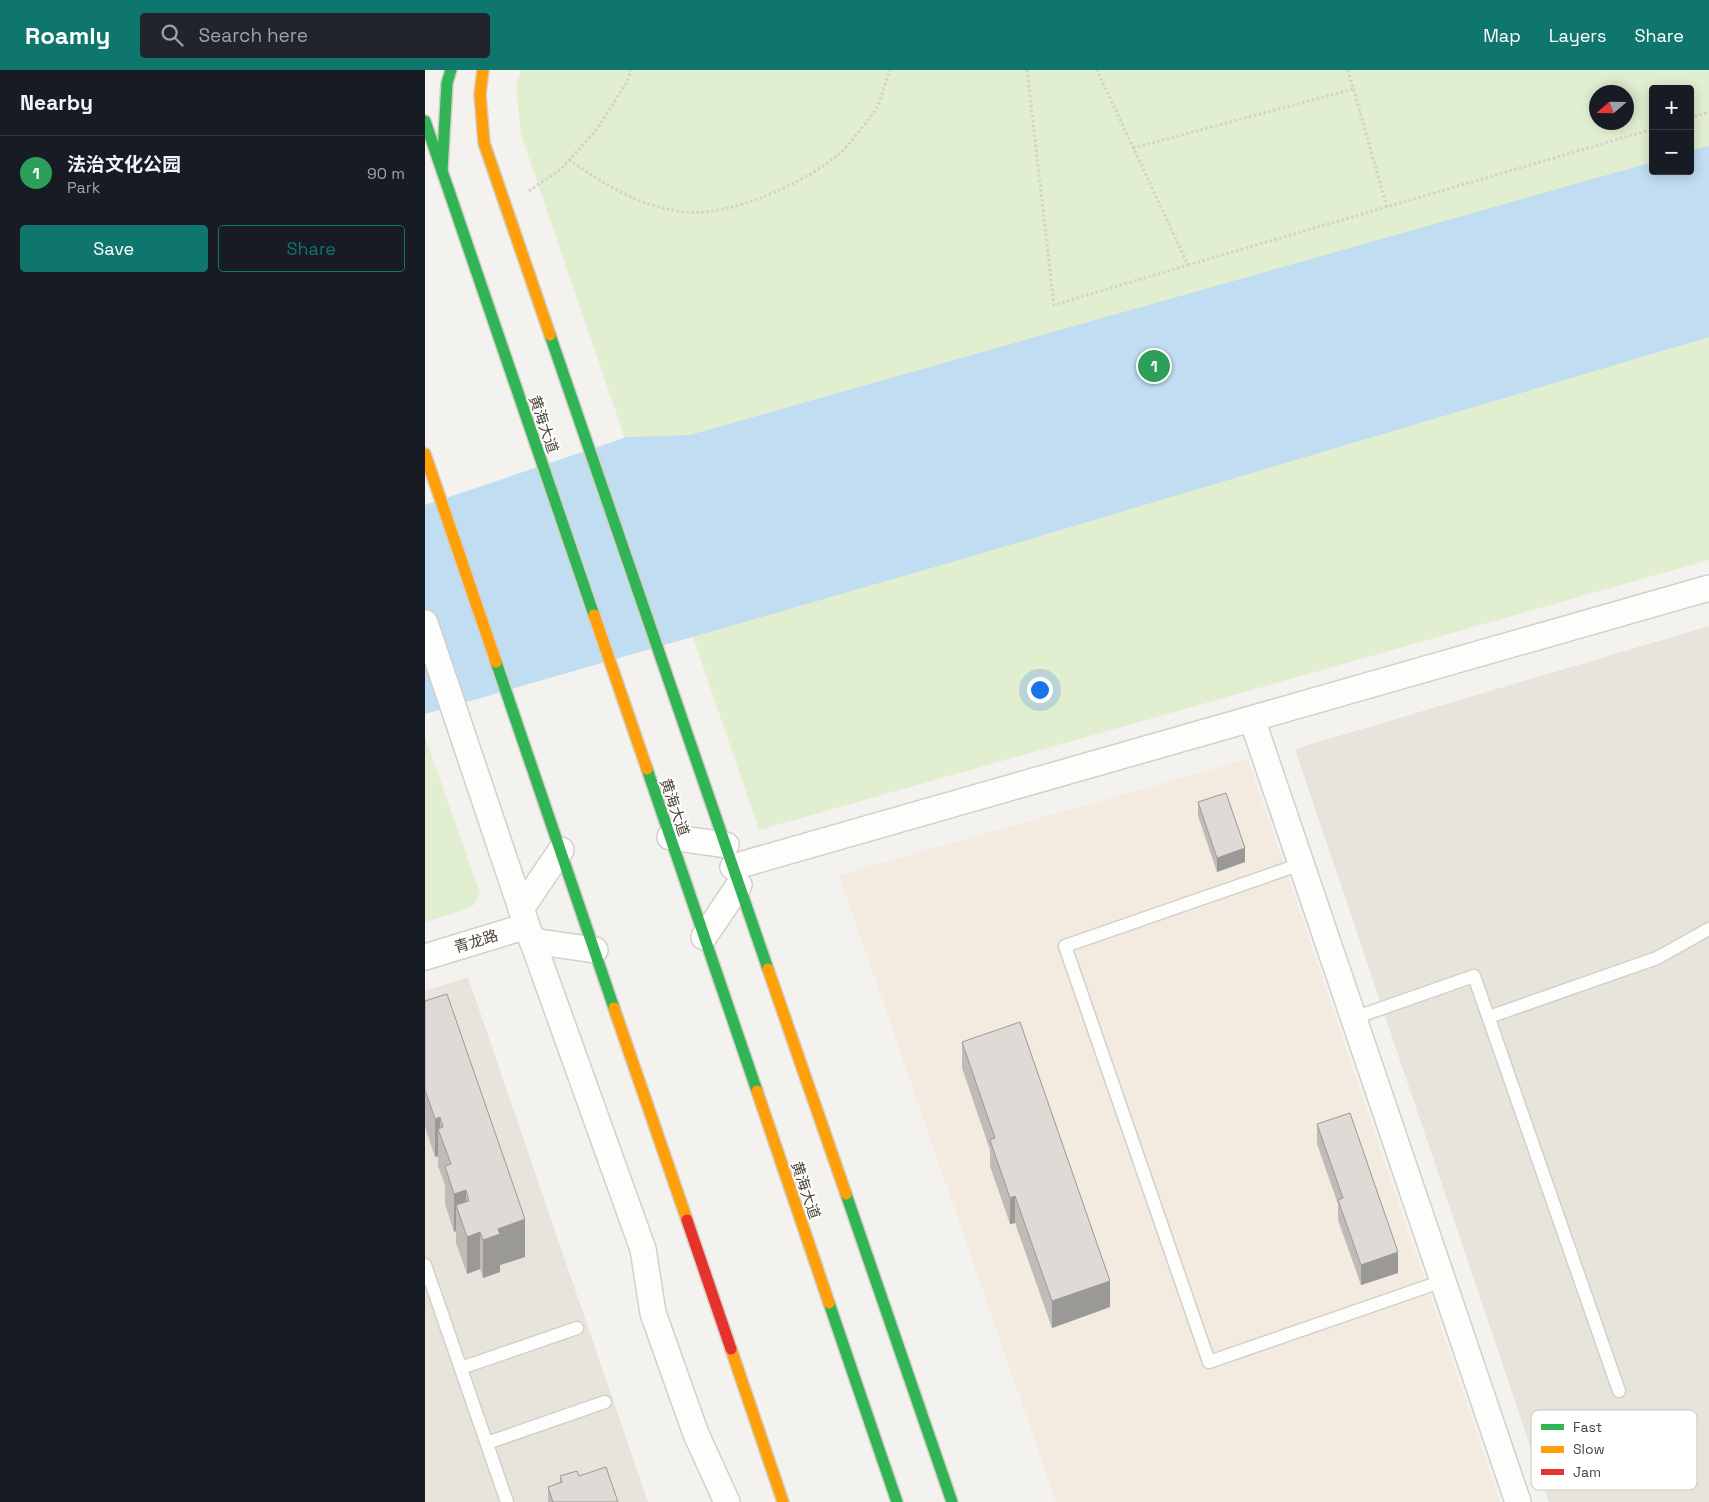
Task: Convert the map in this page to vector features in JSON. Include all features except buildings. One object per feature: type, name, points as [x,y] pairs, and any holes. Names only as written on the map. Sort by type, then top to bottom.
[{"type":"main road","points":[[442,172],[447,83],[451,70]]},
{"type":"main road","points":[[483,70],[480,94],[484,143],[951,1502]]},
{"type":"main road","name":"黄海大道","points":[[425,121],[897,1502]]},
{"type":"main road","points":[[425,454],[783,1502]]},
{"type":"street","points":[[670,837],[733,866],[1709,588]]},
{"type":"street","points":[[425,623],[527,925],[643,1249],[653,1314],[697,1434],[727,1502]]},
{"type":"street","points":[[1252,719],[1519,1502]]},
{"type":"street","points":[[527,925],[561,850]]},
{"type":"street","points":[[704,937],[733,866]]},
{"type":"street","points":[[527,925],[595,950]]},
{"type":"street","name":"青龙路","points":[[425,956],[527,925]]},
{"type":"lane","points":[[1301,864],[1065,946],[1068,955],[1209,1362],[1443,1281]]},
{"type":"lane","points":[[1489,1017],[1657,958],[1709,929]]},
{"type":"lane","points":[[1354,1018],[1474,976],[1619,1391]]},
{"type":"lane","points":[[425,1264],[507,1502]]},
{"type":"lane","points":[[461,1368],[577,1328]]},
{"type":"lane","points":[[487,1443],[605,1402]]},
{"type":"path","points":[[506,207],[561,169],[597,128],[627,82],[631,70]]},
{"type":"path","points":[[569,160],[623,193],[658,207],[685,212],[712,212],[738,205],[755,200],[811,175],[840,153],[875,111],[890,70]]},
{"type":"path","points":[[1027,70],[1054,305],[1650,130]]},
{"type":"path","points":[[1097,70],[1188,265]]},
{"type":"path","points":[[1348,70],[1387,207]]},
{"type":"path","points":[[1133,148],[1353,89]]},
{"type":"path","points":[[1694,117],[1709,112]]},
{"type":"shaded area","points":[[1709,626],[1709,1502],[1549,1502],[1545,1490],[1697,1490],[1697,1410],[1531,1410],[1531,1449],[1295,749]]},
{"type":"shaded area","points":[[1248,759],[1500,1502],[1056,1502],[839,875]]},
{"type":"shaded area","points":[[468,977],[648,1502],[425,1502],[425,991]]},
{"type":"green space","points":[[521,70],[1709,70],[1709,560],[759,830],[521,135],[516,86]]},
{"type":"green space","points":[[425,737],[480,893],[474,905],[467,909],[425,922]]},
{"type":"water","points":[[1709,146],[1709,337],[966,558],[425,714],[425,505],[627,437],[690,435],[1649,163],[1649,175],[1694,175],[1694,150]]},
{"type":"traffic: fast","points":[[442,171],[447,83],[451,70]]},
{"type":"traffic: fast","points":[[425,121],[594,615]]},
{"type":"traffic: fast","points":[[550,335],[768,969]]},
{"type":"traffic: fast","points":[[496,662],[614,1008]]},
{"type":"traffic: fast","points":[[647,769],[757,1091]]},
{"type":"traffic: fast","points":[[846,1194],[952,1502]]},
{"type":"traffic: fast","points":[[829,1303],[897,1502]]},
{"type":"traffic: slow","points":[[483,70],[480,94],[484,143],[550,335]]},
{"type":"traffic: slow","points":[[425,454],[496,662]]},
{"type":"traffic: slow","points":[[594,615],[647,769]]},
{"type":"traffic: slow","points":[[768,969],[846,1194]]},
{"type":"traffic: slow","points":[[614,1008],[687,1220]]},
{"type":"traffic: slow","points":[[757,1091],[829,1303]]},
{"type":"traffic: slow","points":[[731,1349],[783,1502]]},
{"type":"traffic: jam","points":[[687,1220],[731,1349]]},
{"type":"place","name":"法治文化公园","points":[[1154,366]]}]
